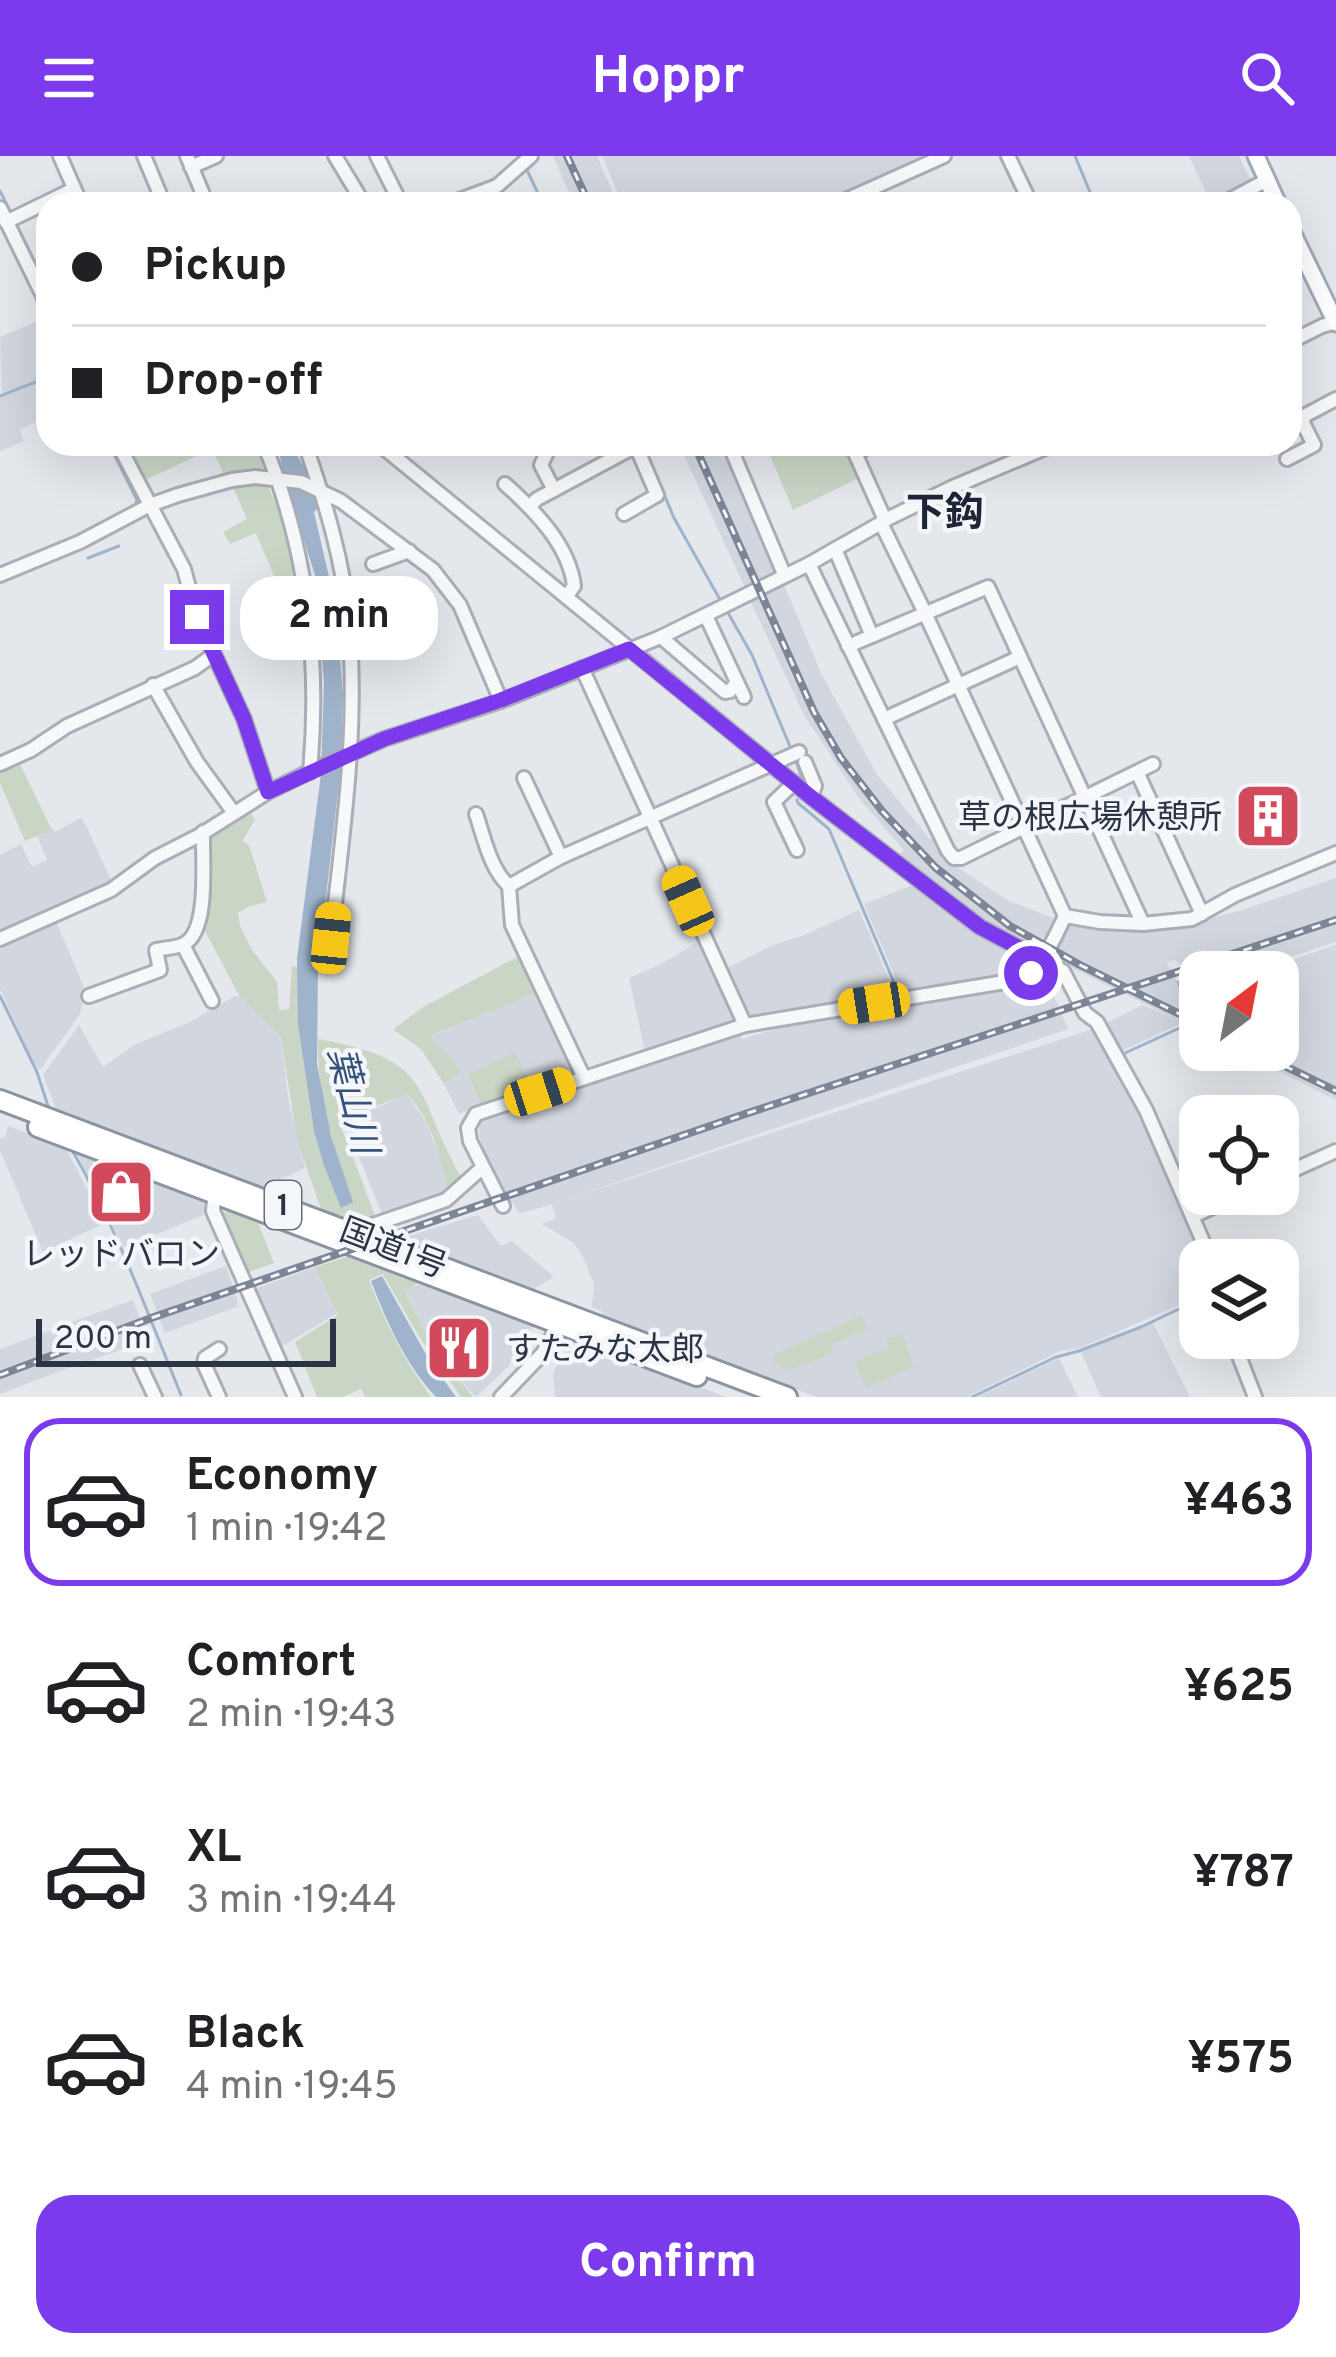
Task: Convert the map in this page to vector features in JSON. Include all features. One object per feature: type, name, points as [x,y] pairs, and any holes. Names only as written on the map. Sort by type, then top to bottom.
[{"type":"highway","name":"国道1号","points":[[0,1100],[562,1318],[787,1397]]},
{"type":"highway","name":"国道1号","points":[[0,1113],[360,1234],[753,1397]]},
{"type":"main road","points":[[1256,156],[1272,192]]},
{"type":"main road","points":[[1302,253],[1336,323]]},
{"type":"street","points":[[61,156],[75,192]]},
{"type":"street","points":[[144,156],[159,192]]},
{"type":"street","points":[[202,192],[189,161],[216,156]]},
{"type":"street","points":[[335,156],[357,192]]},
{"type":"street","points":[[377,156],[395,192]]},
{"type":"street","points":[[864,192],[944,156]]},
{"type":"street","points":[[1008,156],[1025,192]]},
{"type":"street","points":[[481,192],[507,180],[523,158]]},
{"type":"street","points":[[1244,192],[1267,180]]},
{"type":"street","points":[[68,192],[74,189]]},
{"type":"street","points":[[36,207],[4,223],[36,283]]},
{"type":"street","points":[[1302,336],[1336,323]]},
{"type":"street","points":[[1302,451],[1313,445],[1304,416],[1336,399]]},
{"type":"street","points":[[124,456],[184,569],[197,617],[252,741],[268,792]]},
{"type":"street","points":[[268,456],[296,548],[313,651],[313,770]]},
{"type":"street","points":[[309,456],[349,621],[353,712],[328,965]]},
{"type":"street","points":[[394,456],[811,797],[980,927],[1063,971],[1146,1110],[1202,1239]]},
{"type":"street","points":[[546,456],[542,465],[554,490]]},
{"type":"street","points":[[530,506],[615,456]]},
{"type":"street","points":[[624,514],[657,495],[640,456]]},
{"type":"street","points":[[734,456],[784,574]]},
{"type":"street","points":[[856,456],[1065,916]]},
{"type":"street","points":[[0,939],[111,890],[155,858],[313,770],[384,739],[501,700],[661,637],[1011,456]]},
{"type":"street","points":[[1287,459],[1293,456]]},
{"type":"street","points":[[1,571],[98,533],[150,505],[232,480],[276,478],[320,489],[434,570],[460,605],[501,700]]},
{"type":"street","points":[[505,484],[542,518],[573,577],[574,586],[566,597]]},
{"type":"street","points":[[835,549],[872,636]]},
{"type":"street","points":[[373,564],[409,551]]},
{"type":"street","points":[[809,564],[954,857],[961,858],[1154,764]]},
{"type":"street","points":[[848,646],[988,587],[1143,924]]},
{"type":"street","points":[[349,621],[382,609]]},
{"type":"street","points":[[706,616],[744,697]]},
{"type":"street","points":[[661,637],[725,692],[737,682]]},
{"type":"street","points":[[0,764],[213,655]]},
{"type":"street","points":[[884,719],[1018,658]]},
{"type":"street","points":[[582,668],[746,1025]]},
{"type":"street","points":[[153,685],[197,762],[234,813]]},
{"type":"street","points":[[509,886],[561,857],[798,756],[815,786],[811,797]]},
{"type":"street","points":[[1138,773],[1202,914]]},
{"type":"street","points":[[524,778],[561,857]]},
{"type":"street","points":[[794,783],[774,802],[796,850]]},
{"type":"street","points":[[476,814],[502,882],[509,886]]},
{"type":"street","points":[[89,996],[160,970],[156,950],[183,945],[193,936],[202,902],[203,832]]},
{"type":"street","points":[[1065,916],[1143,924],[1192,919],[1238,893],[1336,853]]},
{"type":"street","points":[[509,886],[512,926],[584,1078]]},
{"type":"street","points":[[503,1206],[478,1172],[469,1128],[476,1114],[746,1025],[1017,980],[1042,960],[1065,916]]},
{"type":"street","points":[[183,945],[212,1001]]},
{"type":"street","points":[[1299,1168],[1336,1151]]},
{"type":"street","points":[[360,1234],[364,1228],[446,1200],[478,1172]]},
{"type":"street","points":[[215,1187],[213,1211],[295,1397]]},
{"type":"street","points":[[501,1397],[543,1353],[562,1318]]},
{"type":"street","points":[[219,1349],[204,1364],[219,1397]]},
{"type":"street","points":[[1240,1359],[1255,1397]]},
{"type":"street","points":[[140,1365],[155,1397]]},
{"type":"shaded area","points":[[553,156],[597,156],[613,192],[569,192]]},
{"type":"shaded area","points":[[602,156],[926,156],[845,192],[617,192]]},
{"type":"shaded area","points":[[1189,156],[1239,156],[1251,181],[1231,192],[1206,192]]},
{"type":"shaded area","points":[[36,322],[36,380],[2,394],[0,337]]},
{"type":"shaded area","points":[[36,383],[36,422],[20,430],[24,441],[0,451],[0,398]]},
{"type":"shaded area","points":[[685,456],[728,456],[776,567],[773,575],[746,590]]},
{"type":"shaded area","points":[[783,582],[821,673],[876,773],[954,865],[1007,900],[1058,920],[1040,951],[986,925],[899,854],[904,850],[861,801],[804,715],[749,598]]},
{"type":"shaded area","points":[[82,817],[112,882],[0,932],[0,855],[21,844],[32,867],[47,860],[37,835],[52,828],[55,832]]},
{"type":"shaded area","points":[[1336,878],[1336,942],[1299,954],[1179,951],[1179,964],[1166,962],[1179,985],[1179,1021],[1050,955],[1068,922],[1183,925]]},
{"type":"shaded area","points":[[913,885],[969,930],[1017,957],[1016,974],[902,993],[864,904]]},
{"type":"shaded area","points":[[859,910],[895,994],[754,1016],[745,1011],[725,969]]},
{"type":"shaded area","points":[[56,921],[86,992],[80,1014],[40,1070],[0,989],[0,946]]},
{"type":"shaded area","points":[[700,941],[735,1019],[645,1051],[629,978]]},
{"type":"shaded area","points":[[1336,945],[1336,1100],[1278,1071],[1299,1071],[1299,957]]},
{"type":"shaded area","points":[[1047,979],[1068,1029],[555,1203],[1096,1028],[1146,1121],[1179,1199],[1179,1215],[1186,1215],[1196,1239],[1179,1239],[1179,1305],[1080,1348],[1060,1351],[967,1397],[817,1397],[602,1315],[592,1307],[594,1284],[581,1253],[542,1224],[556,1218],[552,1204],[519,1214],[513,1202],[508,1203],[491,1173],[479,1136],[480,1122],[489,1114],[739,1032],[742,1039],[814,1017]]},
{"type":"shaded area","points":[[538,992],[575,1068],[572,1076],[533,1089],[515,1053],[467,1074],[482,1105],[459,1114],[444,1084],[462,1071],[429,1037]]},
{"type":"shaded area","points":[[235,996],[281,1037],[289,1103],[305,1168],[277,1181],[276,1192],[56,1109],[43,1075],[79,1025],[103,1067],[136,1044],[190,1022]]},
{"type":"shaded area","points":[[1143,1005],[1179,1024],[1121,1051],[1106,1023]]},
{"type":"shaded area","points":[[407,1094],[427,1124],[448,1192],[383,1216],[345,1122]]},
{"type":"shaded area","points":[[8,1126],[65,1147],[105,1223],[43,1252],[0,1150]]},
{"type":"shaded area","points":[[76,1152],[201,1200],[208,1213],[124,1247]]},
{"type":"shaded area","points":[[478,1215],[499,1244],[512,1241],[554,1277],[532,1290],[399,1239]]},
{"type":"shaded area","points":[[226,1266],[239,1306],[165,1333],[150,1294]]},
{"type":"shaded area","points":[[315,1267],[337,1313],[278,1349],[251,1290]]},
{"type":"shaded area","points":[[420,1284],[534,1326],[515,1346],[510,1365],[476,1397],[429,1339],[405,1291]]},
{"type":"shaded area","points":[[133,1300],[148,1340],[86,1362],[78,1359],[71,1367],[0,1394],[0,1349],[64,1330],[69,1323]]},
{"type":"shaded area","points":[[1153,1323],[1190,1397],[1101,1397],[1081,1352]]},
{"type":"shaded area","points":[[579,1340],[726,1397],[555,1397],[553,1373]]},
{"type":"shaded area","points":[[1059,1358],[1078,1397],[977,1397],[1001,1386]]},
{"type":"green space","points":[[130,456],[197,456],[143,481]]},
{"type":"green space","points":[[215,456],[260,456],[263,468],[224,475]]},
{"type":"green space","points":[[770,456],[851,456],[859,478],[793,510]]},
{"type":"green space","points":[[266,482],[282,518],[300,594],[285,602],[256,533],[230,544],[223,532],[247,519],[233,487]]},
{"type":"green space","points":[[18,760],[52,830],[25,841],[0,783],[0,768]]},
{"type":"green space","points":[[249,811],[255,820],[242,841],[249,845],[267,902],[238,913],[240,926],[277,982],[279,1010],[289,1009],[292,966],[299,967],[298,1025],[323,1163],[352,1202],[323,1101],[318,1039],[383,1057],[416,1083],[462,1179],[448,1192],[429,1127],[407,1094],[339,1121],[376,1218],[359,1224],[321,1209],[297,1140],[281,1037],[240,997],[203,927],[209,897],[206,837]]},
{"type":"green space","points":[[521,955],[538,992],[430,1036],[462,1071],[444,1084],[421,1049],[395,1028],[423,1007]]},
{"type":"green space","points":[[515,1052],[533,1089],[482,1105],[467,1074]]},
{"type":"green space","points":[[227,1211],[258,1223],[274,1263],[246,1273],[220,1216]]},
{"type":"green space","points":[[350,1256],[421,1281],[405,1292],[429,1339],[473,1397],[461,1397],[383,1274],[369,1280],[375,1296],[431,1397],[365,1397],[361,1389],[343,1397],[317,1397],[295,1342],[338,1315],[315,1267]]},
{"type":"green space","points":[[860,1316],[869,1329],[831,1344],[833,1353],[788,1371],[772,1360],[777,1353]]},
{"type":"green space","points":[[899,1335],[914,1367],[866,1388],[855,1361],[889,1348],[887,1339]]},
{"type":"water","points":[[280,456],[298,456],[317,509],[336,607],[343,695],[341,764],[318,968],[317,1064],[331,1136],[353,1202],[341,1208],[314,1131],[298,1025],[297,958],[321,774],[324,683],[315,575]]},
{"type":"water","points":[[382,1276],[456,1397],[436,1397],[406,1357],[371,1281]]},
{"type":"waterway","points":[[1075,156],[1090,192]]},
{"type":"waterway","points":[[527,170],[537,192]]},
{"type":"waterway","points":[[0,191],[10,211]]},
{"type":"waterway","points":[[17,226],[36,265]]},
{"type":"waterway","points":[[0,396],[36,382]]},
{"type":"waterway","points":[[115,456],[137,500],[134,509]]},
{"type":"waterway","points":[[648,456],[674,518],[722,603]]},
{"type":"waterway","points":[[863,456],[875,483]]},
{"type":"waterway","points":[[88,558],[119,546]]},
{"type":"waterway","points":[[931,604],[988,580],[993,586]]},
{"type":"waterway","points":[[727,611],[752,655],[791,749]]},
{"type":"waterway","points":[[1052,713],[1088,787]]},
{"type":"waterway","points":[[795,758],[803,781]]},
{"type":"waterway","points":[[797,800],[829,829],[898,992]]},
{"type":"waterway","points":[[1095,803],[1147,917]]},
{"type":"waterway","points":[[0,996],[48,1106]]},
{"type":"waterway","points":[[1143,1092],[1123,1054],[1179,1028]]},
{"type":"waterway","points":[[1160,1125],[1179,1169]]},
{"type":"waterway","points":[[72,1150],[117,1240],[181,1395]]},
{"type":"waterway","points":[[1204,1228],[1208,1239]]},
{"type":"waterway","points":[[972,1397],[1056,1357],[1179,1309]]},
{"type":"railway","points":[[567,156],[584,192]]},
{"type":"railway","points":[[699,456],[814,712],[841,758],[882,811],[936,868],[1010,926],[1179,1014]]},
{"type":"railway","points":[[0,1375],[154,1317],[748,1113],[1336,920]]},
{"type":"railway","points":[[1295,1071],[1336,1091]]},
{"type":"place","name":"草の根広場休憩所","points":[[1268,816]]},
{"type":"place","name":"レッドバロン","points":[[121,1192]]},
{"type":"place","name":"すたみな太郎","points":[[459,1348]]},
{"type":"district","name":"下鈎","points":[[945,511]]},
{"type":"route","points":[[197,617],[244,719],[268,792],[384,739],[501,700],[629,649],[980,927],[1042,960],[1031,973]]},
{"type":"water label","name":"葉山川","points":[[354,1100]]}]
